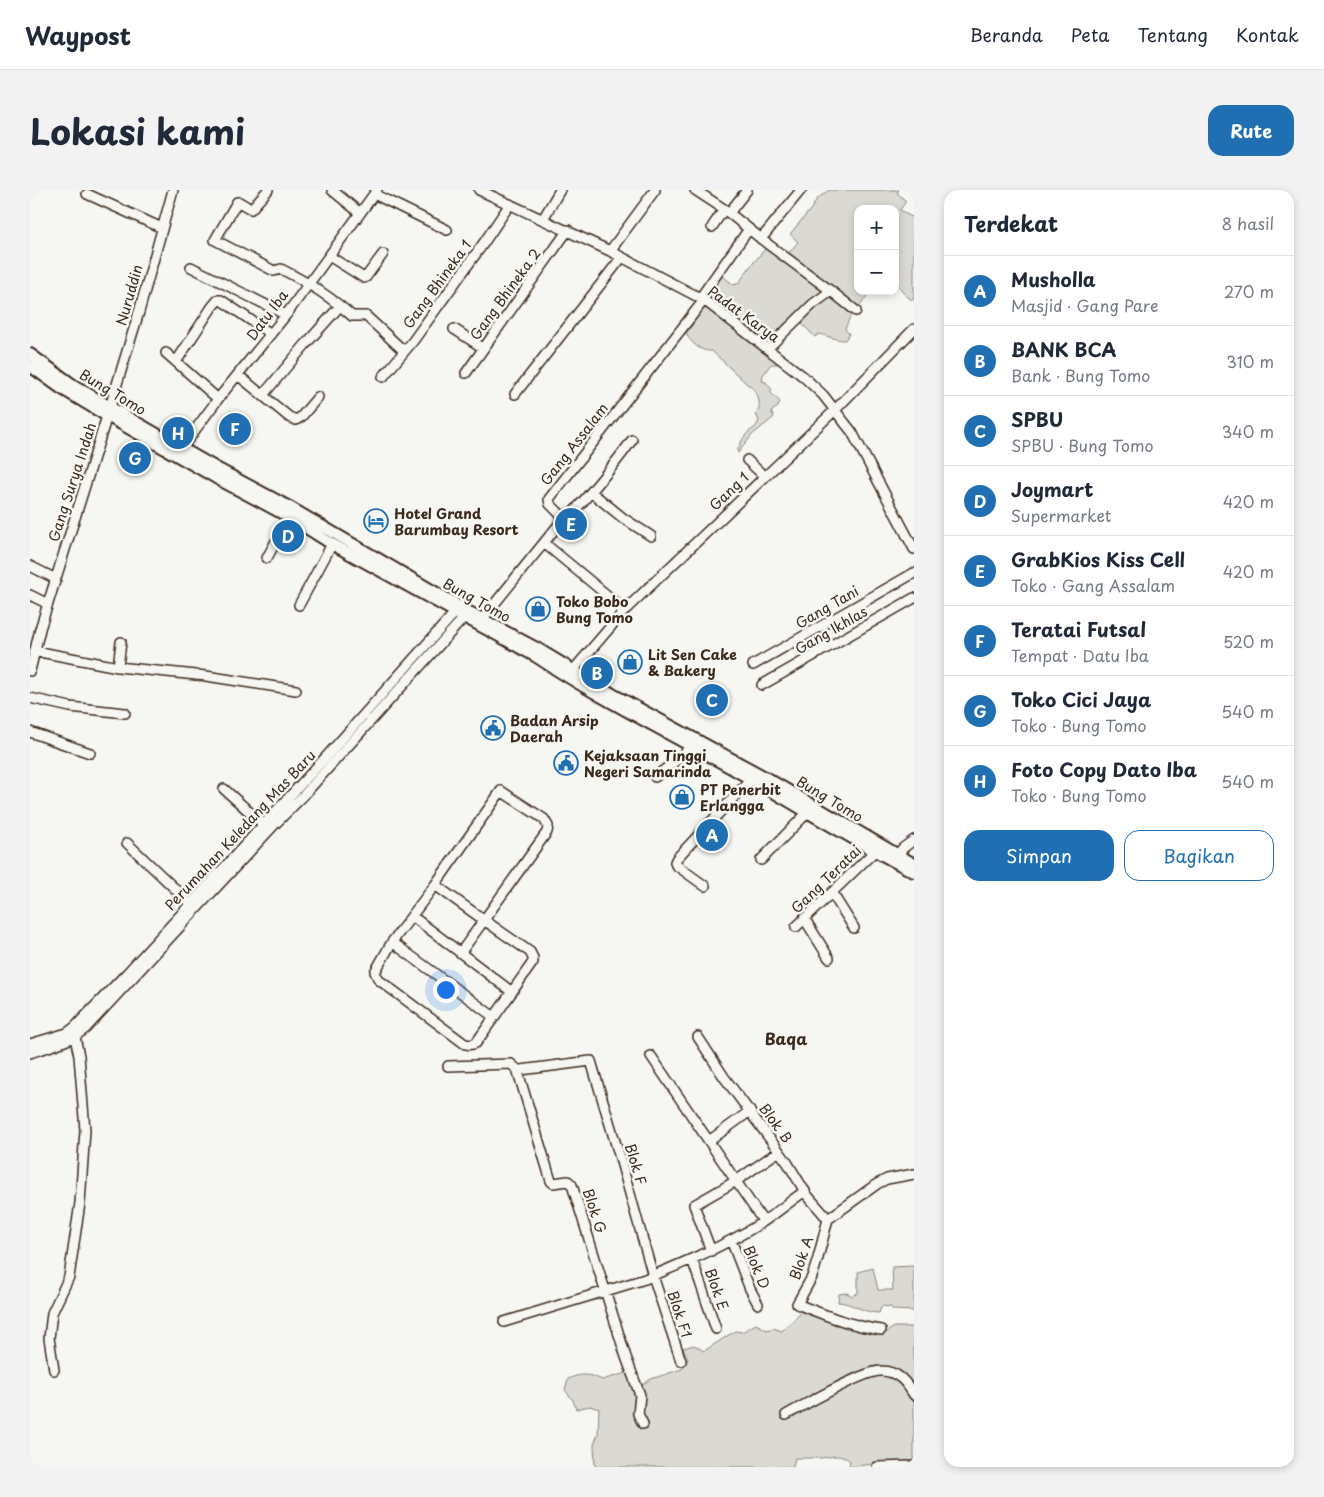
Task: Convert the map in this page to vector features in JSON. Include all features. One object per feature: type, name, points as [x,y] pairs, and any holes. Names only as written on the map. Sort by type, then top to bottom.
[{"type":"main road","name":"Bung Tomo","points":[[30,354],[108,412]]},
{"type":"main road","name":"Bung Tomo","points":[[30,366],[57,385],[180,451],[332,544],[362,555]]},
{"type":"main road","name":"Bung Tomo","points":[[218,474],[327,528],[362,555],[480,622],[535,656],[616,696],[895,857],[914,872]]},
{"type":"main road","points":[[322,538],[327,528]]},
{"type":"main road","name":"Bung Tomo","points":[[570,674],[657,728],[691,746],[728,761],[750,779],[875,851],[914,864]]},
{"type":"street","name":"Nuruddin","points":[[108,412],[139,312],[171,190]]},
{"type":"street","points":[[268,190],[251,209],[237,202],[215,240],[274,271],[280,269],[308,283],[352,316],[368,317],[404,351]]},
{"type":"street","points":[[332,190],[360,213]]},
{"type":"street","name":"Padat Karya","points":[[479,190],[568,230],[702,299],[804,377],[823,394],[852,432],[914,549]]},
{"type":"street","points":[[542,219],[560,190]]},
{"type":"street","points":[[610,251],[655,190]]},
{"type":"street","points":[[695,190],[726,211],[856,311]]},
{"type":"street","points":[[712,226],[747,190]]},
{"type":"street","points":[[761,239],[801,190]]},
{"type":"street","points":[[375,192],[447,230]]},
{"type":"street","name":"Datu Iba","points":[[180,451],[218,399],[286,315],[375,192]]},
{"type":"street","points":[[87,194],[162,228]]},
{"type":"street","name":"Gang Bhineka 1","points":[[383,377],[413,341],[510,204]]},
{"type":"street","points":[[702,299],[749,229]]},
{"type":"street","name":"Gang Bhineka 2","points":[[466,373],[568,230]]},
{"type":"street","points":[[329,256],[364,278],[383,254]]},
{"type":"street","points":[[515,394],[622,257]]},
{"type":"street","points":[[191,267],[286,315]]},
{"type":"street","points":[[768,348],[813,304],[831,291]]},
{"type":"street","name":"Gang Assalam","points":[[564,518],[550,504],[549,499],[702,299]]},
{"type":"street","points":[[176,362],[218,300],[221,300],[271,334]]},
{"type":"street","points":[[263,395],[340,306]]},
{"type":"street","points":[[454,329],[483,348]]},
{"type":"street","name":"Gang 1","points":[[570,674],[625,610],[835,410],[914,329]]},
{"type":"street","points":[[166,353],[218,399]]},
{"type":"street","points":[[238,375],[289,417],[296,420],[301,417],[318,397]]},
{"type":"street","name":"Gang Surya Indah","points":[[30,671],[48,604],[108,412]]},
{"type":"street","points":[[480,622],[564,518],[568,514],[572,514],[614,466],[632,440]]},
{"type":"street","points":[[747,460],[764,476]]},
{"type":"street","points":[[591,492],[623,518],[650,536]]},
{"type":"street","points":[[267,558],[289,517]]},
{"type":"street","points":[[544,543],[625,610]]},
{"type":"street","points":[[299,605],[332,544]]},
{"type":"street","points":[[30,566],[56,579]]},
{"type":"street","name":"Gang Tani","points":[[753,665],[914,573]]},
{"type":"street","points":[[30,595],[48,604]]},
{"type":"street","name":"Gang Ikhlas","points":[[762,685],[914,598]]},
{"type":"street","points":[[30,1053],[86,1028],[143,968],[273,820],[302,797],[462,612]]},
{"type":"street","points":[[118,666],[122,642]]},
{"type":"street","points":[[35,651],[118,666],[206,676],[296,690]]},
{"type":"street","points":[[30,698],[70,707],[125,713]]},
{"type":"street","points":[[30,732],[90,753]]},
{"type":"street","points":[[655,777],[681,757],[691,746]]},
{"type":"street","points":[[705,886],[676,865],[675,862],[750,779]]},
{"type":"street","points":[[224,789],[263,824]]},
{"type":"street","points":[[435,885],[484,920],[530,952],[533,958],[533,962],[512,992],[476,1043],[472,1045],[457,1038],[376,976],[375,972],[392,942],[435,885],[501,791],[544,819],[548,826],[546,832],[484,920],[461,952]]},
{"type":"street","points":[[761,860],[808,812]]},
{"type":"street","name":"Perumahan Keledang Mas Baru","points":[[30,1044],[73,1033],[263,824],[273,820]]},
{"type":"street","points":[[895,857],[914,840]]},
{"type":"street","points":[[127,842],[190,903]]},
{"type":"street","name":"Gang Teratai","points":[[796,927],[875,851]]},
{"type":"street","points":[[832,893],[854,928]]},
{"type":"street","points":[[412,916],[512,992]]},
{"type":"street","points":[[804,918],[829,958]]},
{"type":"street","points":[[392,942],[494,1017]]},
{"type":"street","points":[[54,1370],[49,1338],[52,1313],[69,1277],[80,1203],[85,1130],[79,1056],[73,1033]]},
{"type":"street","name":"Blok B","points":[[698,1037],[724,1077],[779,1151],[804,1189],[828,1219]]},
{"type":"street","points":[[651,1056],[763,1221]]},
{"type":"street","name":"Blok F","points":[[519,1072],[591,1061],[653,1276]]},
{"type":"street","points":[[448,1066],[511,1064],[519,1072]]},
{"type":"street","name":"Blok G","points":[[519,1072],[551,1182],[553,1184],[568,1181],[571,1183],[606,1291]]},
{"type":"street","points":[[709,1141],[750,1111]]},
{"type":"street","points":[[711,1251],[694,1205],[736,1181],[779,1151]]},
{"type":"street","points":[[828,1219],[877,1184],[914,1174]]},
{"type":"street","points":[[504,1322],[653,1276],[711,1251],[763,1221],[804,1189]]},
{"type":"street","name":"Blok A","points":[[828,1219],[812,1277],[797,1304],[864,1328],[881,1330]]},
{"type":"street","name":"Blok D","points":[[731,1240],[750,1289],[758,1304]]},
{"type":"street","name":"Blok E","points":[[692,1259],[716,1329]]},
{"type":"street","name":"Blok F1","points":[[653,1276],[681,1361]]},
{"type":"street","points":[[606,1291],[626,1358],[640,1395],[638,1414],[643,1424]]},
{"type":"street","points":[[786,1414],[849,1382],[879,1370],[900,1376],[914,1395]]},
{"type":"street","points":[[877,1467],[914,1466]]},
{"type":"shaded area","points":[[829,190],[899,190],[897,193],[906,201],[900,210],[911,217],[914,214],[914,299],[912,300],[904,294],[899,287],[899,205],[854,205],[854,295],[868,295],[850,317],[845,329],[849,334],[845,340],[819,334],[815,337],[799,321],[778,342],[777,349],[774,352],[778,364],[771,364],[763,375],[762,381],[766,382],[772,390],[770,392],[780,402],[779,406],[771,412],[774,417],[752,435],[738,453],[737,451],[742,439],[757,425],[759,420],[756,415],[759,407],[757,394],[712,351],[700,348],[686,334],[705,306],[706,296],[721,275],[734,285],[739,283],[766,248],[783,260],[798,242],[790,234],[817,199]]},
{"type":"shaded area","points":[[914,1266],[914,1311],[893,1310],[891,1307],[882,1306],[879,1313],[874,1313],[838,1302],[839,1294],[847,1293],[852,1296],[858,1293],[858,1272],[873,1268],[878,1290],[893,1290],[892,1267]]},
{"type":"shaded area","points":[[803,1311],[822,1316],[862,1332],[887,1332],[894,1327],[914,1327],[914,1462],[881,1463],[849,1467],[850,1461],[846,1458],[835,1456],[795,1458],[793,1467],[595,1467],[594,1444],[598,1434],[599,1409],[590,1406],[576,1409],[573,1400],[565,1390],[568,1379],[585,1375],[602,1380],[626,1373],[642,1385],[651,1379],[682,1369],[688,1359],[683,1348],[694,1345],[704,1351],[735,1331],[742,1332],[756,1324],[767,1330],[773,1328],[782,1331]]},
{"type":"place","name":"Teratai Futsal","points":[[235,429]]},
{"type":"place","name":"Foto Copy Dato Iba","points":[[178,433]]},
{"type":"place","name":"Toko Cici Jaya","points":[[135,458]]},
{"type":"place","name":"Hotel Grand Barumbay Resort","points":[[376,521]]},
{"type":"place","name":"GrabKios Kiss Cell","points":[[571,524]]},
{"type":"place","name":"Joymart","points":[[288,536]]},
{"type":"place","name":"Toko Bobo Bung Tomo","points":[[538,609]]},
{"type":"place","name":"Lit Sen Cake & Bakery","points":[[630,662]]},
{"type":"place","name":"BANK BCA","points":[[597,673]]},
{"type":"place","name":"SPBU","points":[[712,700]]},
{"type":"place","name":"Badan Arsip Daerah","points":[[493,728]]},
{"type":"place","name":"Kejaksaan Tinggi Negeri Samarinda","points":[[566,763]]},
{"type":"place","name":"PT Penerbit Erlangga","points":[[682,797]]},
{"type":"place","name":"Musholla","points":[[712,835]]},
{"type":"district","name":"Baqa","points":[[786,1038]]}]
